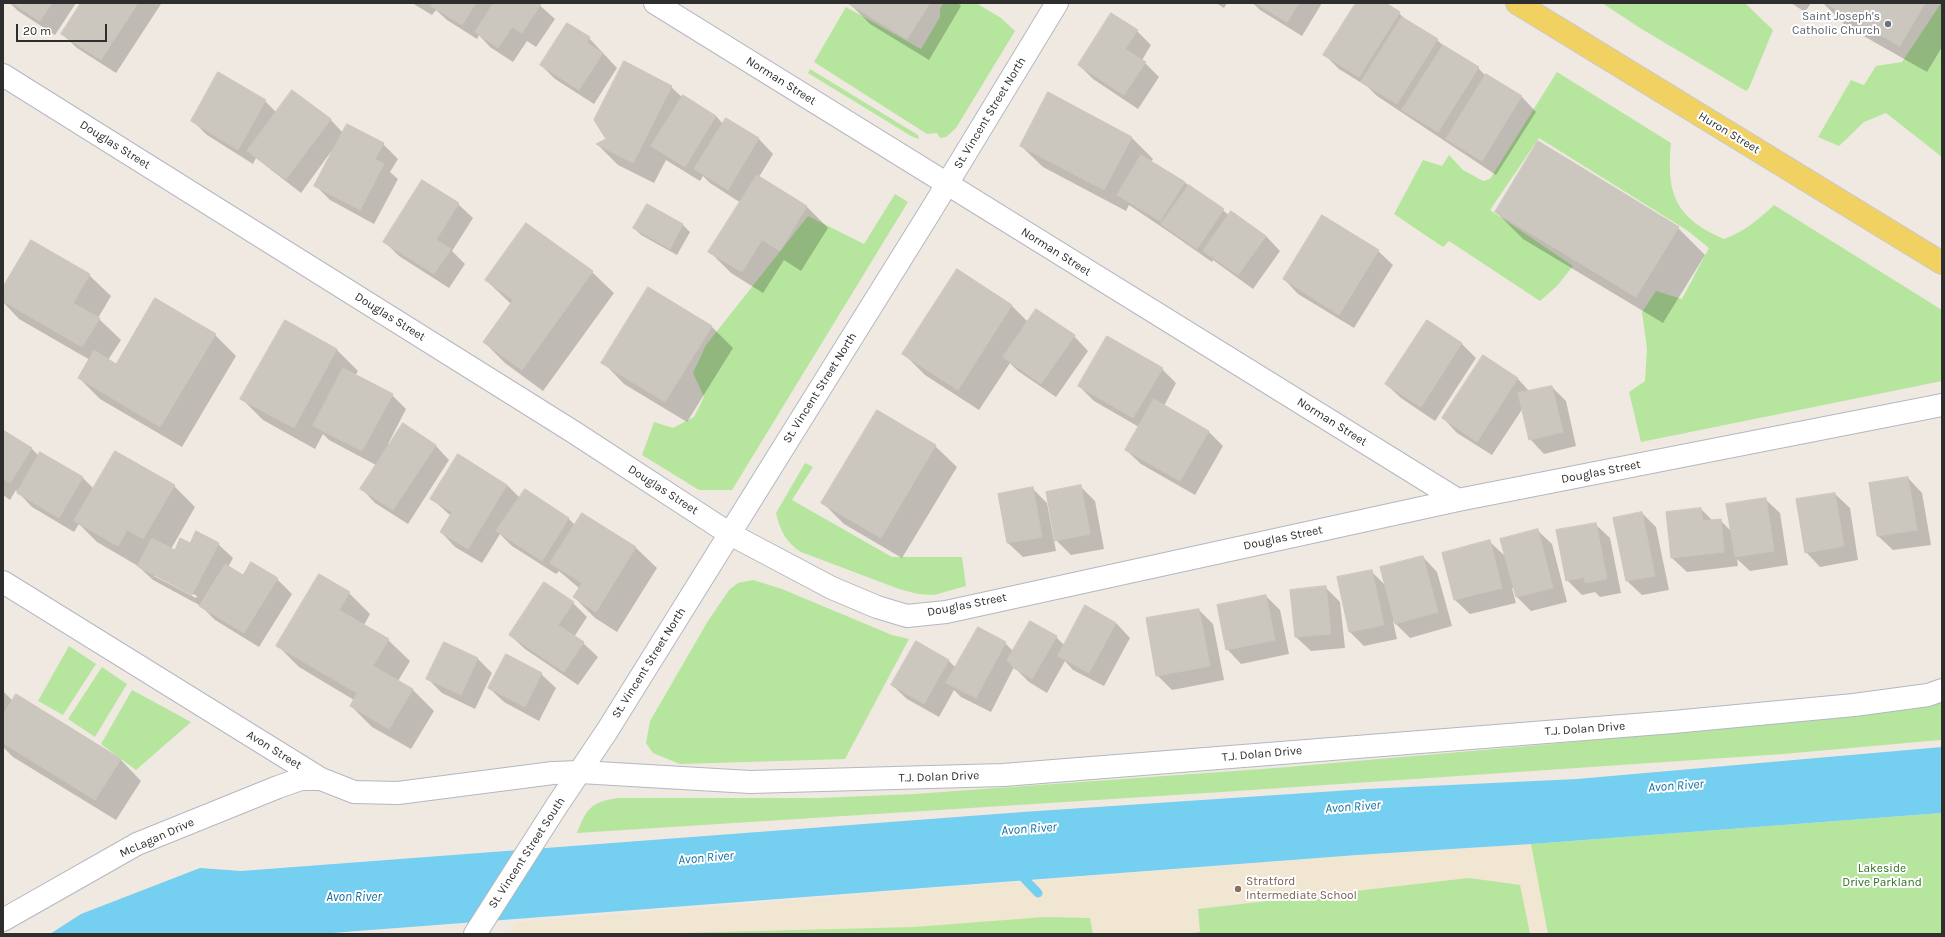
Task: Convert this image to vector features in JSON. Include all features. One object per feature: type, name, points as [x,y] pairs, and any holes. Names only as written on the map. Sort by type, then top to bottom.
[{"type":"main road","name":"Huron Street","points":[[1517,3],[1942,263]]},
{"type":"street","name":"Norman Street","points":[[655,3],[1458,500]]},
{"type":"street","name":"St. Vincent Street North","points":[[580,772],[730,534],[947,184],[1057,3]]},
{"type":"street","name":"Douglas Street","points":[[3,75],[572,431],[730,534],[832,588],[877,608],[907,616],[946,612],[1458,500],[1942,405]]},
{"type":"street","name":"Avon Street","points":[[3,582],[321,779],[354,792],[398,793],[553,773],[580,772]]},
{"type":"street","name":"T.J. Dolan Drive","points":[[580,772],[620,773],[750,782],[1003,775],[1689,720],[1854,705],[1928,695],[1942,690]]},
{"type":"street","name":"St. Vincent Street South","points":[[475,934],[580,772]]},
{"type":"street","name":"McLagan Drive","points":[[3,920],[138,844],[278,787],[302,779],[321,779]]},
{"type":"shaded area","name":"Stratford Intermediate School","points":[[1531,844],[1548,934],[509,934],[516,922],[1357,855]]},
{"type":"green space","points":[[943,3],[976,3],[1001,18],[1015,31],[956,128],[946,137],[940,138],[937,133],[927,134],[814,62],[846,7],[921,49],[940,17],[940,9]]},
{"type":"green space","points":[[1602,3],[1745,3],[1773,30],[1749,88],[1746,91],[1640,28]]},
{"type":"green space","points":[[1941,3],[1942,157],[1886,113],[1864,122],[1839,146],[1818,137],[1851,80],[1864,85],[1876,66],[1902,62]]},
{"type":"green space","points":[[810,69],[918,135],[919,139],[911,136],[808,73]]},
{"type":"green space","points":[[1557,72],[1671,143],[1670,177],[1673,191],[1678,203],[1685,213],[1708,231],[1724,239],[1745,229],[1774,205],[1942,310],[1942,381],[1641,442],[1629,392],[1645,381],[1647,349],[1642,312],[1656,291],[1682,299],[1709,248],[1688,231],[1539,138],[1490,210],[1573,266],[1557,286],[1540,301],[1449,241],[1443,247],[1394,214],[1423,160],[1442,166],[1449,155],[1463,170],[1483,181],[1490,179]]},
{"type":"green space","points":[[895,194],[908,202],[732,490],[699,490],[642,455],[654,422],[673,428],[694,417],[704,397],[693,373],[706,345],[808,216],[864,244]]},
{"type":"green space","points":[[805,463],[813,467],[792,500],[892,557],[962,557],[966,586],[934,595],[918,594],[899,589],[801,552],[784,536],[776,513]]},
{"type":"green space","points":[[753,580],[782,589],[892,635],[909,639],[845,759],[680,764],[653,753],[646,743],[650,721],[708,621],[729,590],[738,583]]},
{"type":"green space","points":[[69,646],[96,664],[63,715],[38,701]]},
{"type":"green space","points":[[102,667],[127,684],[95,737],[68,719]]},
{"type":"green space","points":[[132,690],[191,722],[136,770],[101,744]]},
{"type":"green space","points":[[1942,702],[1942,740],[1783,754],[1222,792],[577,833],[587,812],[591,808],[596,804],[618,798],[820,798],[914,794],[1276,768],[1836,717],[1914,709]]},
{"type":"green space","name":"Lakeside Drive Parkland","points":[[1942,813],[1942,934],[1548,934],[1531,844]]},
{"type":"green space","points":[[1469,878],[1520,885],[1530,934],[1184,934],[1200,932],[1198,909]]},
{"type":"green space","points":[[1045,917],[1090,918],[1093,934],[642,934],[914,927]]},
{"type":"water","name":"Avon River","points":[[1942,747],[1942,813],[1531,844],[1357,855],[318,934],[50,934],[81,914],[200,868],[241,871],[1023,812],[1366,789],[1577,779]]},
{"type":"building","points":[[12,3],[52,3],[40,21]]},
{"type":"building","points":[[81,3],[138,3],[101,60],[61,34]]},
{"type":"building","points":[[433,3],[476,3],[462,25],[431,6]]},
{"type":"building","points":[[494,3],[541,4],[522,33],[512,27],[498,48],[475,32]]},
{"type":"building","points":[[848,3],[930,3],[907,39]]},
{"type":"building","points":[[1256,3],[1299,3],[1287,22]]},
{"type":"building","points":[[1356,3],[1386,3],[1400,12],[1359,77],[1323,55]]},
{"type":"building","name":"Saint Joseph's Catholic Church","points":[[1825,3],[1925,3],[1900,46]]},
{"type":"building","points":[[1111,13],[1138,30],[1125,49],[1146,62],[1124,95],[1078,65]]},
{"type":"building","points":[[1402,17],[1438,39],[1397,104],[1361,82]]},
{"type":"building","points":[[567,23],[590,37],[587,43],[603,53],[579,90],[540,65]]},
{"type":"building","points":[[1443,45],[1479,67],[1438,132],[1402,110]]},
{"type":"building","points":[[624,61],[672,86],[633,163],[596,144],[606,139],[594,120]]},
{"type":"building","points":[[218,72],[266,100],[238,150],[191,121]]},
{"type":"building","points":[[1486,74],[1522,96],[1482,161],[1446,139]]},
{"type":"building","points":[[292,90],[331,119],[286,179],[247,151]]},
{"type":"building","points":[[1048,92],[1132,137],[1104,190],[1020,146]]},
{"type":"building","points":[[683,95],[716,116],[685,167],[651,146]]},
{"type":"building","points":[[726,118],[759,138],[728,190],[694,169]]},
{"type":"building","points":[[347,124],[384,143],[375,159],[384,164],[360,210],[314,186]]},
{"type":"building","points":[[1538,141],[1679,227],[1636,297],[1495,212]]},
{"type":"building","points":[[1141,155],[1185,182],[1160,221],[1117,195]]},
{"type":"building","points":[[757,175],[807,206],[780,251],[762,240],[742,272],[708,252]]},
{"type":"building","points":[[422,180],[459,203],[436,240],[451,249],[434,274],[383,242]]},
{"type":"building","points":[[1189,185],[1224,209],[1197,249],[1161,224]]},
{"type":"building","points":[[647,204],[683,224],[670,249],[633,228]]},
{"type":"building","points":[[1231,211],[1266,236],[1238,275],[1203,251]]},
{"type":"building","points":[[1322,215],[1379,250],[1339,315],[1283,279]]},
{"type":"building","points":[[526,223],[593,271],[522,370],[483,342],[513,300],[485,280]]},
{"type":"building","points":[[31,240],[90,274],[73,303],[100,318],[82,347],[3,301],[3,287]]},
{"type":"building","points":[[957,269],[1012,305],[958,390],[902,354]]},
{"type":"building","points":[[648,287],[712,326],[665,402],[601,363]]},
{"type":"building","points":[[155,298],[216,334],[160,427],[78,378],[94,350],[116,364]]},
{"type":"building","points":[[1036,309],[1075,335],[1041,384],[1003,357]]},
{"type":"building","points":[[285,320],[337,349],[294,428],[240,399]]},
{"type":"building","points":[[1427,320],[1462,343],[1421,407],[1385,384]]},
{"type":"building","points":[[1107,336],[1163,368],[1133,418],[1078,386]]},
{"type":"building","points":[[1483,355],[1518,378],[1477,442],[1442,418]]},
{"type":"building","points":[[343,368],[393,394],[362,451],[313,426]]},
{"type":"building","points":[[1552,386],[1563,432],[1529,440],[1518,393]]},
{"type":"building","points":[[1154,399],[1209,431],[1180,481],[1125,450]]},
{"type":"building","points":[[877,410],[936,445],[881,538],[821,503]]},
{"type":"building","points":[[403,423],[436,445],[393,510],[360,489]]},
{"type":"building","points":[[3,430],[32,448],[10,483],[3,478]]},
{"type":"building","points":[[115,451],[175,485],[143,539],[127,530],[118,546],[74,521]]},
{"type":"building","points":[[40,452],[83,477],[59,518],[17,493]]},
{"type":"building","points":[[458,454],[507,485],[468,549],[440,532],[452,512],[430,499]]},
{"type":"building","points":[[1908,477],[1917,530],[1877,536],[1869,483]]},
{"type":"building","points":[[1081,485],[1090,534],[1055,541],[1046,492]]},
{"type":"building","points":[[1033,487],[1042,537],[1007,543],[998,494]]},
{"type":"building","points":[[525,489],[569,518],[542,561],[496,531]]},
{"type":"building","points":[[1835,493],[1844,546],[1805,553],[1796,499]]},
{"type":"building","points":[[1766,498],[1774,551],[1735,557],[1726,504]]},
{"type":"building","points":[[1701,508],[1703,521],[1721,519],[1724,552],[1671,558],[1666,512]]},
{"type":"building","points":[[1642,512],[1655,576],[1626,581],[1613,518]]},
{"type":"building","points":[[582,513],[636,547],[596,612],[573,597],[582,583],[550,563]]},
{"type":"building","points":[[1596,523],[1607,579],[1585,583],[1584,577],[1566,581],[1556,530]]},
{"type":"building","points":[[1538,529],[1553,588],[1516,597],[1500,539]]},
{"type":"building","points":[[196,531],[219,543],[192,595],[137,566],[152,538],[175,550],[180,538],[190,543]]},
{"type":"building","points":[[1490,540],[1502,588],[1454,600],[1442,553]]},
{"type":"building","points":[[1423,556],[1438,612],[1395,624],[1380,567]]},
{"type":"building","points":[[251,562],[278,578],[244,633],[199,606],[225,564],[243,575]]},
{"type":"building","points":[[1372,570],[1384,625],[1349,632],[1337,577]]},
{"type":"building","points":[[319,574],[350,592],[339,610],[389,639],[373,666],[413,689],[389,729],[350,706],[357,693],[276,646]]},
{"type":"building","points":[[544,582],[574,602],[558,625],[584,642],[564,672],[509,635]]},
{"type":"building","points":[[1326,586],[1331,634],[1295,637],[1290,590]]},
{"type":"building","points":[[1266,595],[1275,640],[1226,650],[1217,605]]},
{"type":"building","points":[[1085,605],[1116,623],[1089,673],[1058,656]]},
{"type":"building","points":[[1199,609],[1210,666],[1156,676],[1146,618]]},
{"type":"building","points":[[1030,621],[1057,636],[1032,679],[1014,668],[1007,660]]},
{"type":"building","points":[[978,627],[1006,642],[976,698],[946,683]]},
{"type":"building","points":[[916,641],[949,660],[924,704],[891,685]]},
{"type":"building","points":[[444,642],[478,658],[461,695],[426,679]]},
{"type":"building","points":[[506,654],[542,673],[525,707],[488,688]]},
{"type":"building","points":[[16,694],[121,759],[95,800],[3,743],[3,715]]},
{"type":"waterway","points":[[1018,872],[1038,893]]},
{"type":"place","name":"Saint Joseph's Catholic Church","points":[[1888,24]]},
{"type":"place","name":"Stratford Intermediate School","points":[[1238,889]]}]
